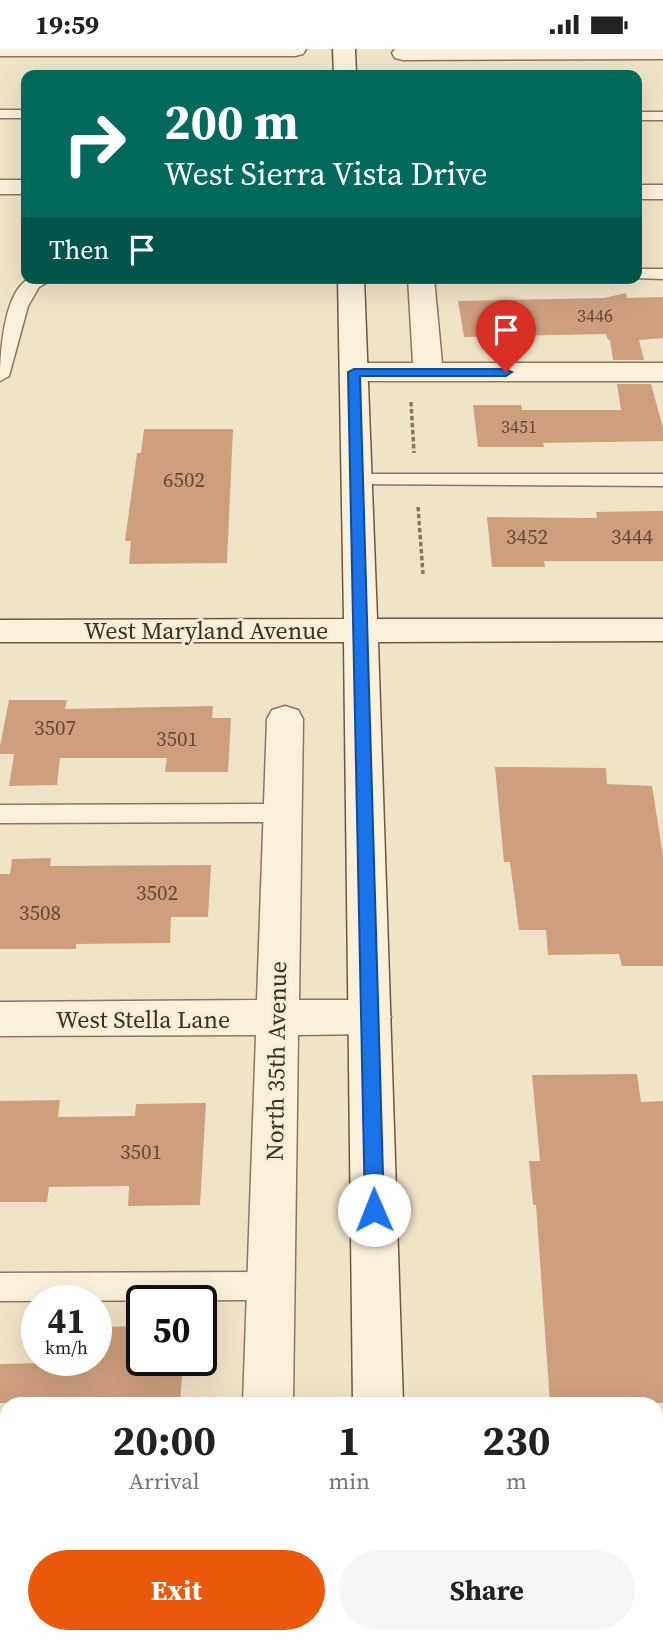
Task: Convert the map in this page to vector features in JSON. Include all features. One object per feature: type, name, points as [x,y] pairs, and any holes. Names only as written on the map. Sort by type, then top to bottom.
[{"type":"street","points":[[0,50],[295,49],[294,70]]},
{"type":"street","points":[[344,49],[345,70]]},
{"type":"street","points":[[403,59],[663,52]]},
{"type":"street","points":[[0,187],[21,187]]},
{"type":"street","points":[[642,192],[663,192]]},
{"type":"street","points":[[351,284],[378,1397]]},
{"type":"street","points":[[421,284],[428,372]]},
{"type":"street","points":[[354,372],[663,372]]},
{"type":"street","name":"West Maryland Avenue","points":[[0,631],[663,630]]},
{"type":"street","name":"North 35th Avenue","points":[[268,1397],[285,719]]},
{"type":"street","name":"West Stella Lane","points":[[0,1019],[370,1017]]},
{"type":"lane","points":[[0,114],[21,114]]},
{"type":"lane","points":[[642,116],[663,116]]},
{"type":"lane","points":[[642,274],[663,274]]},
{"type":"lane","points":[[0,376],[19,306],[32,284]]},
{"type":"lane","points":[[357,480],[663,480]]},
{"type":"lane","points":[[0,814],[282,813]]},
{"type":"lane","points":[[0,1287],[271,1286]]},
{"type":"building","points":[[626,293],[627,298],[663,297],[663,338],[639,340],[644,360],[613,360],[610,340],[606,334],[464,337],[458,301],[604,298]]},
{"type":"building","points":[[617,384],[651,384],[663,428],[663,441],[543,443],[544,447],[478,447],[473,405],[521,405],[522,410],[621,410]]},
{"type":"building","points":[[144,429],[233,429],[227,563],[129,564],[131,541],[125,541],[137,453],[141,453]]},
{"type":"building","points":[[663,511],[663,561],[544,561],[545,567],[492,567],[487,517],[597,518],[596,512]]},
{"type":"building","points":[[9,700],[67,700],[65,709],[213,706],[212,718],[231,718],[228,772],[165,772],[167,758],[60,758],[57,785],[9,786],[14,754],[0,754],[0,746]]},
{"type":"building","points":[[495,767],[606,768],[607,784],[652,786],[663,855],[663,966],[622,966],[619,954],[548,955],[546,930],[519,930],[510,862],[504,862]]},
{"type":"building","points":[[51,858],[50,866],[211,865],[208,917],[171,917],[170,943],[76,944],[76,949],[0,949],[0,874],[10,874],[12,859]]},
{"type":"building","points":[[637,1074],[641,1102],[663,1101],[663,1397],[550,1397],[536,1205],[533,1205],[529,1161],[540,1161],[532,1075]]},
{"type":"building","points":[[60,1100],[58,1117],[135,1116],[136,1104],[206,1103],[200,1205],[128,1206],[129,1186],[49,1187],[47,1202],[0,1202],[0,1101]]},
{"type":"building","points":[[126,1326],[126,1376],[182,1376],[180,1397],[0,1397],[0,1364],[21,1364],[21,1376],[112,1376],[112,1327]]},
{"type":"route","points":[[374,1210],[354,372],[506,372]]}]
